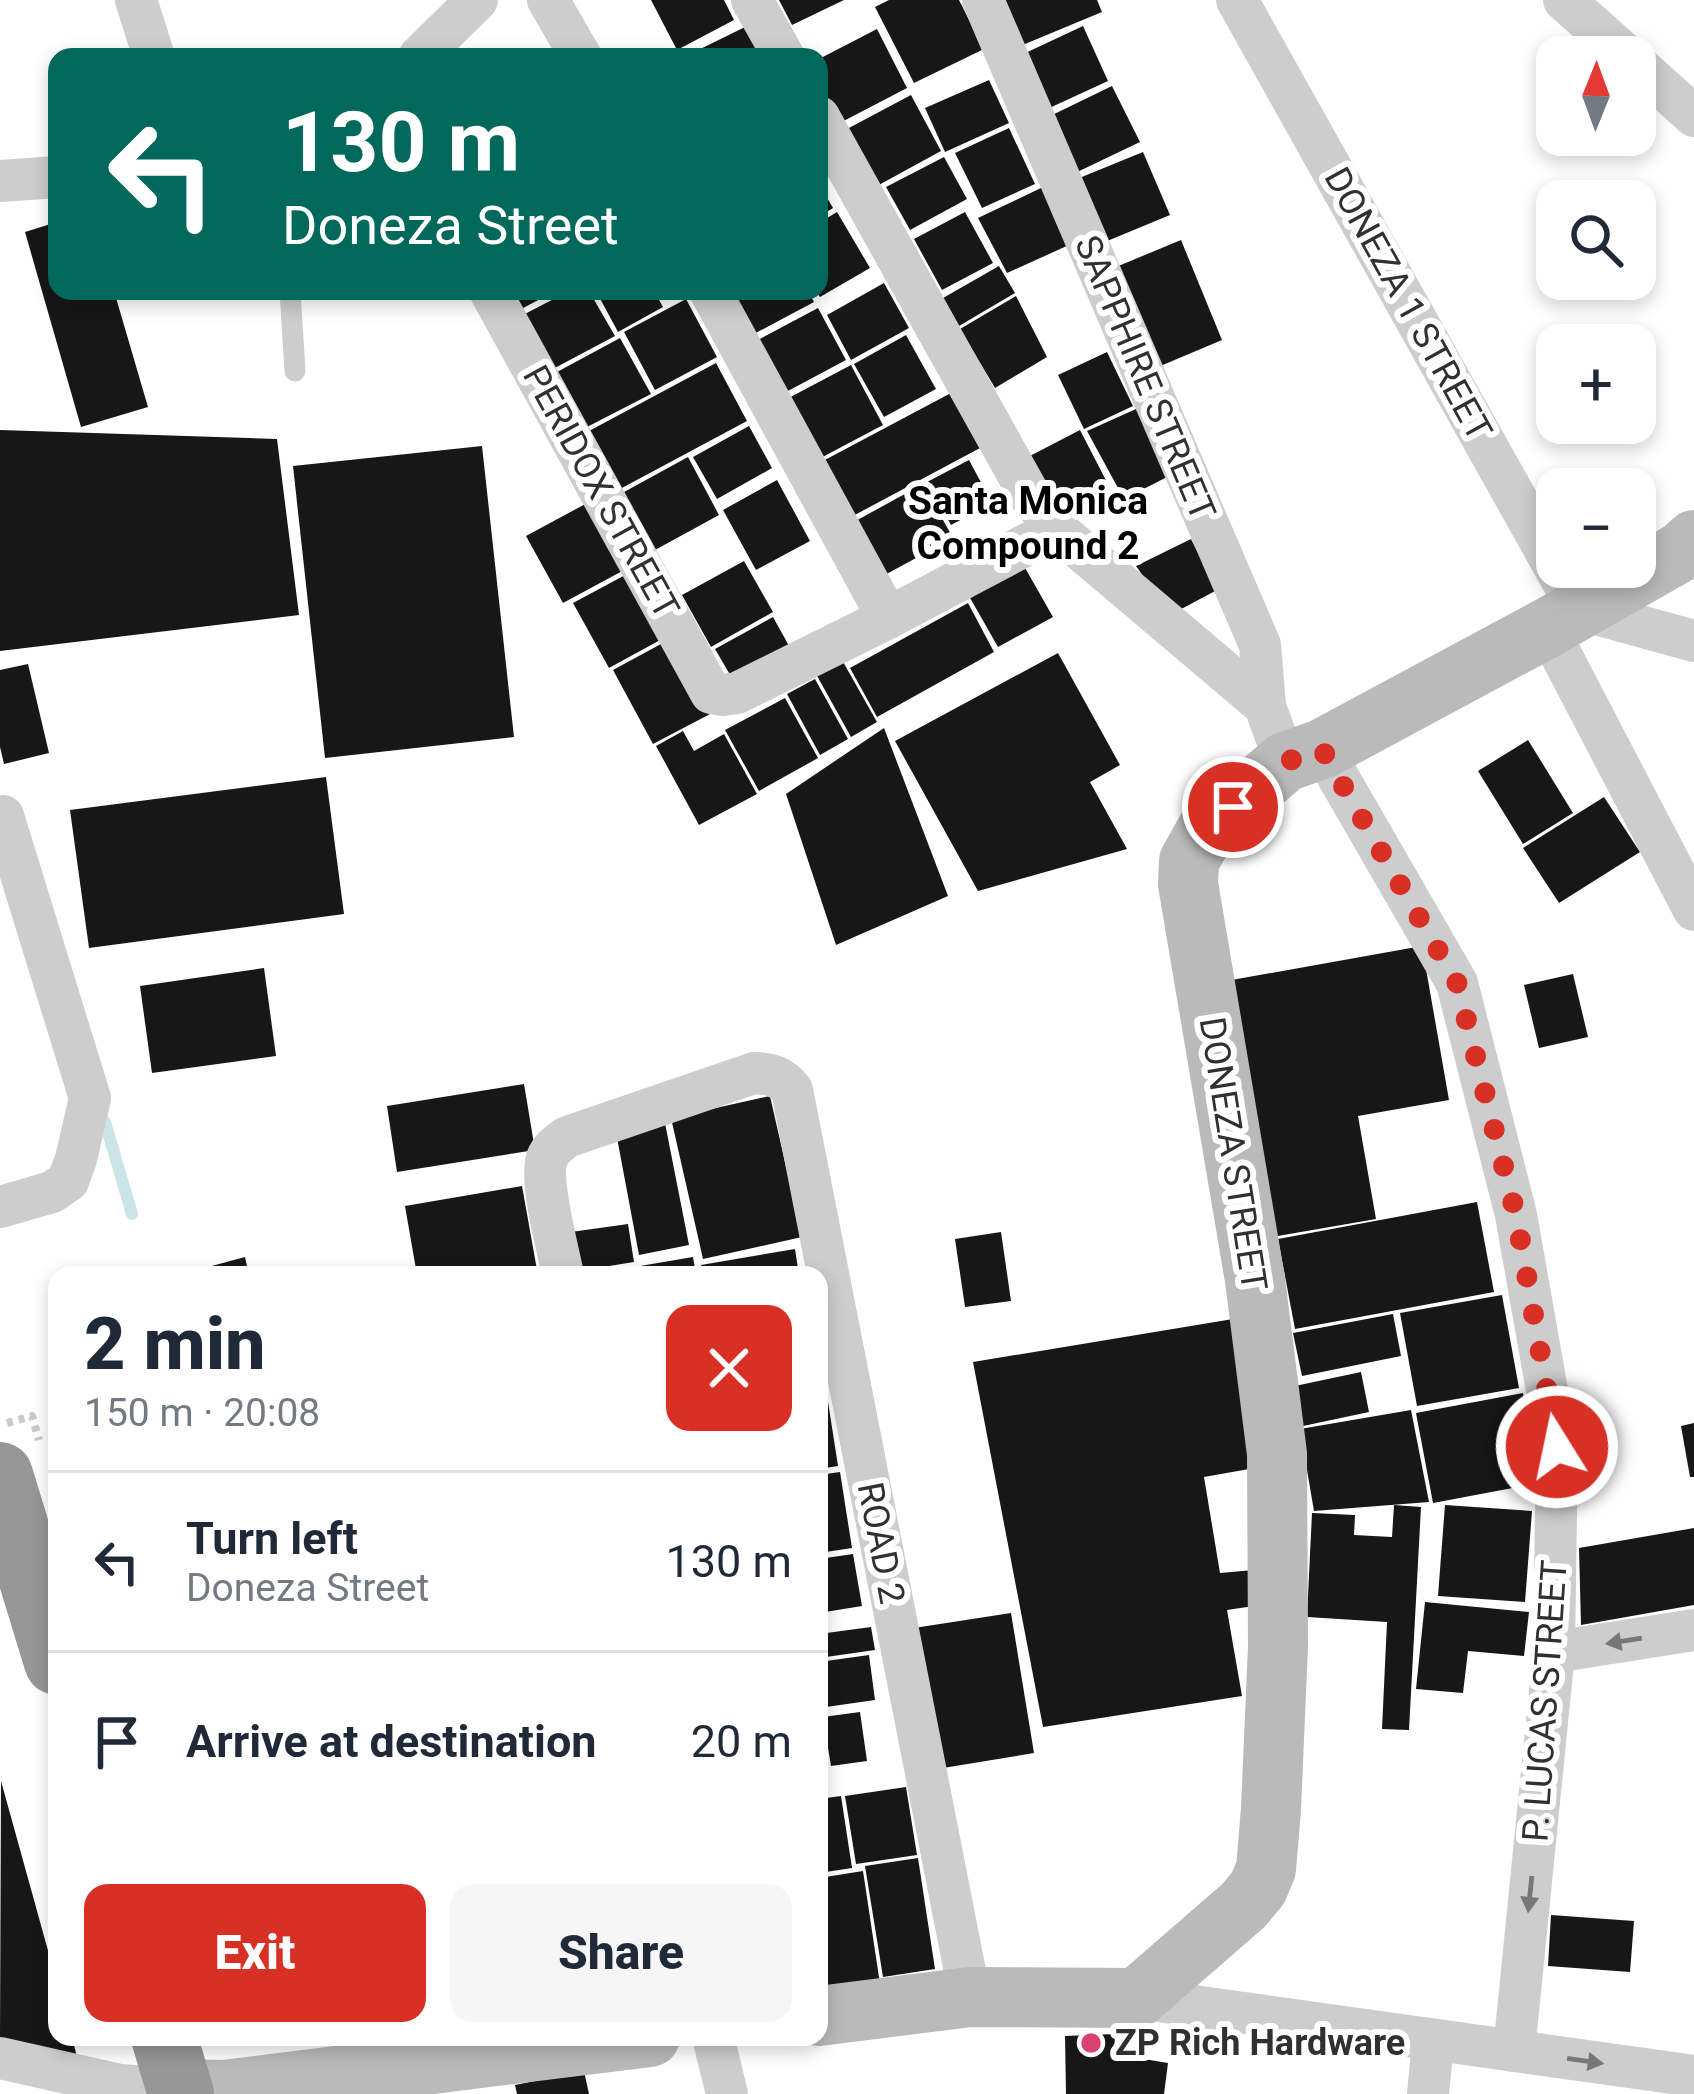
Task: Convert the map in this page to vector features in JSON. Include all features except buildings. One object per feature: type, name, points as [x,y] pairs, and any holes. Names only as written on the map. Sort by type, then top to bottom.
[{"type":"highway","points":[[0,1474],[48,1632]]},
{"type":"street","points":[[136,0],[151,48]]},
{"type":"street","points":[[428,48],[477,0]]},
{"type":"street","points":[[548,0],[576,48]]},
{"type":"street","points":[[752,0],[779,48]]},
{"type":"street","name":"SAPPHIRE STREET","points":[[983,0],[1260,645],[1265,706],[1304,756]]},
{"type":"street","name":"DONEZA 1 STREET","points":[[1238,0],[1563,619],[1694,910]]},
{"type":"street","points":[[1564,0],[1604,36]]},
{"type":"street","points":[[1656,82],[1694,116]]},
{"type":"street","points":[[828,133],[1030,496],[1056,529],[1265,706]]},
{"type":"street","points":[[0,182],[48,178]]},
{"type":"street","name":"PERIDOX STREET","points":[[495,300],[711,693],[737,693],[888,618]]},
{"type":"street","points":[[715,300],[888,618],[1056,529]]},
{"type":"street","name":"DONEZA STREET","points":[[1137,1998],[1244,1905],[1266,1869],[1278,1646],[1277,1454],[1255,1280],[1187,884],[1189,861],[1207,830],[1304,756],[1563,619],[1694,541]]},
{"type":"street","points":[[1563,619],[1694,641]]},
{"type":"street","name":"P. LUCAS STREET","points":[[1304,756],[1457,983],[1516,1215],[1557,1447],[1554,1652],[1514,2051]]},
{"type":"street","points":[[0,1207],[52,1192],[68,1181],[90,1098],[3,815]]},
{"type":"street","name":"ROAD 2","points":[[561,1266],[544,1178],[552,1148],[567,1137],[754,1073],[783,1078],[792,1090],[827,1266]]},
{"type":"street","name":"ROAD 2","points":[[828,1273],[970,1997]]},
{"type":"street","points":[[1554,1652],[1694,1630]]},
{"type":"street","points":[[828,2015],[970,1997],[1137,1998],[1694,2076]]},
{"type":"street","points":[[1428,2094],[1433,2041]]},
{"type":"street","points":[[0,2058],[120,2084],[175,2073],[223,2090],[587,2046]]},
{"type":"street","points":[[715,2046],[728,2094]]},
{"type":"lane","points":[[291,300],[295,370]]},
{"type":"path","points":[[0,1426],[32,1416]]},
{"type":"waterway","points":[[105,1122],[132,1214]]},
{"type":"place","name":"ZP Rich Hardware","points":[[1091,2043]]},
{"type":"district","name":"Santa Monica Compound 2","points":[[1028,524]]},
{"type":"route","points":[[1233,807],[1285,762],[1322,749],[1457,983],[1516,1215],[1557,1447]]}]
